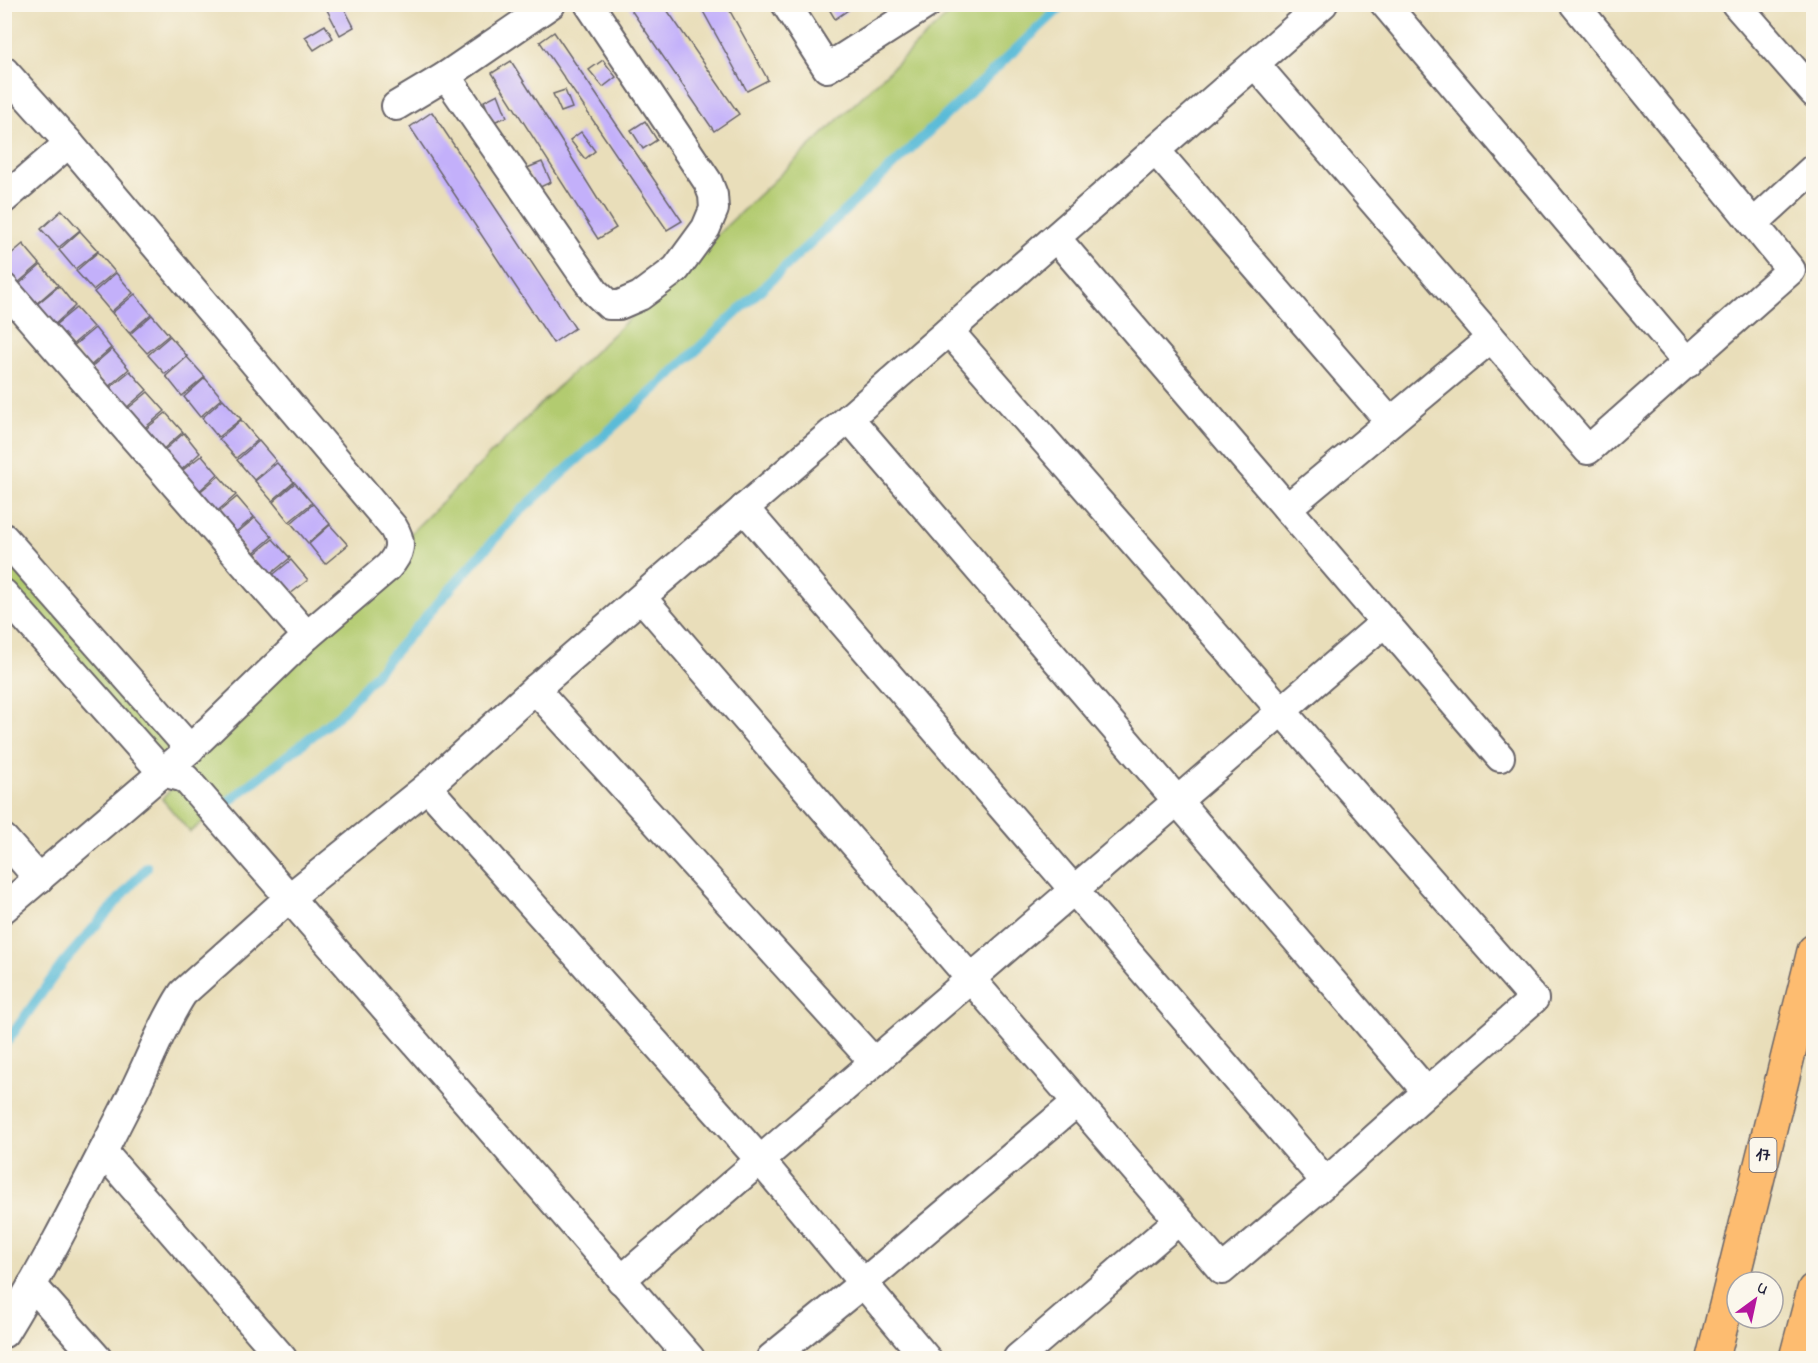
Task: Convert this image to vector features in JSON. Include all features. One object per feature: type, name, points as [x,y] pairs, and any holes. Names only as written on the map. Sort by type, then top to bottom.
[{"type":"highway","name":"17","points":[[1713,1359],[1814,951]]},
{"type":"highway","points":[[1796,1359],[1814,1290]]},
{"type":"street","points":[[396,106],[446,76],[550,4]]},
{"type":"street","points":[[446,76],[595,292],[609,304],[619,305],[630,302],[676,269],[689,253],[706,228],[714,208],[713,195],[708,182],[589,4]]},
{"type":"street","points":[[786,4],[827,68],[927,4]]},
{"type":"street","points":[[4,1333],[33,1285],[183,993],[289,898],[427,787],[536,688],[1323,4]]},
{"type":"street","points":[[1385,4],[1688,363]]},
{"type":"street","points":[[1255,64],[1588,450],[1791,270],[1574,4]]},
{"type":"street","points":[[1736,4],[1814,93]]},
{"type":"street","points":[[4,71],[69,143],[399,535],[399,551],[395,559],[307,636],[190,749],[174,775],[4,908]]},
{"type":"street","points":[[4,199],[69,143]]},
{"type":"street","points":[[1156,151],[1390,422]]},
{"type":"street","points":[[1753,224],[1814,168]]},
{"type":"street","points":[[1056,238],[1500,757]]},
{"type":"street","points":[[4,288],[307,636]]},
{"type":"street","points":[[642,598],[1222,1270],[1326,1182],[1534,999],[949,331]]},
{"type":"street","points":[[1287,508],[1491,338]]},
{"type":"street","points":[[849,418],[1427,1092]]},
{"type":"street","points":[[744,508],[1326,1182]]},
{"type":"street","points":[[4,538],[190,749]]},
{"type":"street","points":[[4,594],[289,898],[690,1359]]},
{"type":"street","points":[[621,1280],[1384,622]]},
{"type":"street","points":[[536,688],[874,1062]]},
{"type":"street","points":[[427,787],[760,1160],[926,1359]]},
{"type":"street","points":[[4,840],[39,879]]},
{"type":"street","points":[[771,1359],[1077,1102]]},
{"type":"street","points":[[103,1152],[282,1359]]},
{"type":"street","points":[[1018,1359],[1179,1220]]},
{"type":"street","points":[[33,1285],[97,1359]]},
{"type":"green space","points":[[958,5],[1064,5],[666,379],[514,517],[339,715],[190,832],[162,799],[307,636],[568,377]]},
{"type":"green space","points":[[4,538],[190,749],[162,772],[5,594]]},
{"type":"building","points":[[324,4],[342,4],[354,27],[340,35]]},
{"type":"building","points":[[627,4],[663,4],[739,114],[714,131]]},
{"type":"building","points":[[699,4],[726,4],[768,80],[747,91]]},
{"type":"building","points":[[826,4],[853,4],[854,6],[835,19]]},
{"type":"building","points":[[325,25],[333,38],[314,50],[305,37]]},
{"type":"building","points":[[554,32],[682,221],[667,230],[540,42]]},
{"type":"building","points":[[603,60],[616,77],[603,87],[589,70]]},
{"type":"building","points":[[511,61],[616,228],[598,239],[492,73]]},
{"type":"building","points":[[565,90],[572,108],[561,112],[553,94]]},
{"type":"building","points":[[498,94],[507,117],[493,122],[484,101]]},
{"type":"building","points":[[432,112],[575,328],[553,343],[410,127]]},
{"type":"building","points":[[645,121],[657,140],[643,149],[631,130]]},
{"type":"building","points":[[581,132],[595,151],[585,159],[570,140]]},
{"type":"building","points":[[4,150],[10,157],[4,162]]},
{"type":"building","points":[[542,162],[551,182],[536,189],[527,168]]},
{"type":"building","points":[[62,210],[80,230],[58,248],[41,229]]},
{"type":"building","points":[[80,231],[98,251],[75,269],[59,250]]},
{"type":"building","points":[[23,244],[40,264],[18,283],[4,267],[4,260]]},
{"type":"building","points":[[98,252],[115,272],[93,290],[76,271]]},
{"type":"building","points":[[41,265],[58,285],[36,304],[19,284]]},
{"type":"building","points":[[116,273],[133,293],[111,312],[94,292]]},
{"type":"building","points":[[59,286],[75,306],[54,325],[36,305]]},
{"type":"building","points":[[135,294],[151,314],[129,333],[112,313]]},
{"type":"building","points":[[76,308],[93,327],[71,346],[54,326]]},
{"type":"building","points":[[152,315],[169,335],[147,353],[130,334]]},
{"type":"building","points":[[95,328],[111,348],[89,367],[72,347]]},
{"type":"building","points":[[170,336],[187,356],[165,374],[148,355]]},
{"type":"building","points":[[112,349],[129,369],[107,388],[90,368]]},
{"type":"building","points":[[187,357],[205,377],[182,396],[166,376]]},
{"type":"building","points":[[130,371],[147,390],[125,409],[108,389]]},
{"type":"building","points":[[205,378],[222,398],[200,417],[184,397]]},
{"type":"building","points":[[148,392],[165,411],[142,430],[126,410]]},
{"type":"building","points":[[223,399],[241,419],[218,437],[202,418]]},
{"type":"building","points":[[166,413],[183,432],[161,451],[143,431]]},
{"type":"building","points":[[241,420],[258,440],[236,458],[219,439]]},
{"type":"building","points":[[184,433],[200,453],[179,472],[162,452]]},
{"type":"building","points":[[259,441],[276,461],[254,480],[237,460]]},
{"type":"building","points":[[202,455],[218,474],[197,493],[179,473]]},
{"type":"building","points":[[277,463],[294,482],[272,501],[255,481]]},
{"type":"building","points":[[219,476],[236,495],[214,514],[197,494]]},
{"type":"building","points":[[295,483],[312,503],[289,522],[273,502]]},
{"type":"building","points":[[237,497],[254,517],[232,535],[215,515]]},
{"type":"building","points":[[313,504],[330,524],[308,543],[291,523]]},
{"type":"building","points":[[255,518],[272,537],[250,556],[233,536]]},
{"type":"building","points":[[330,525],[348,545],[325,564],[309,544]]},
{"type":"building","points":[[273,539],[290,558],[267,577],[251,557]]},
{"type":"building","points":[[291,560],[308,580],[285,598],[269,578]]},
{"type":"waterway","points":[[215,812],[339,715],[514,517],[666,379],[1064,4]]},
{"type":"waterway","points":[[4,1046],[63,963],[147,867]]}]
